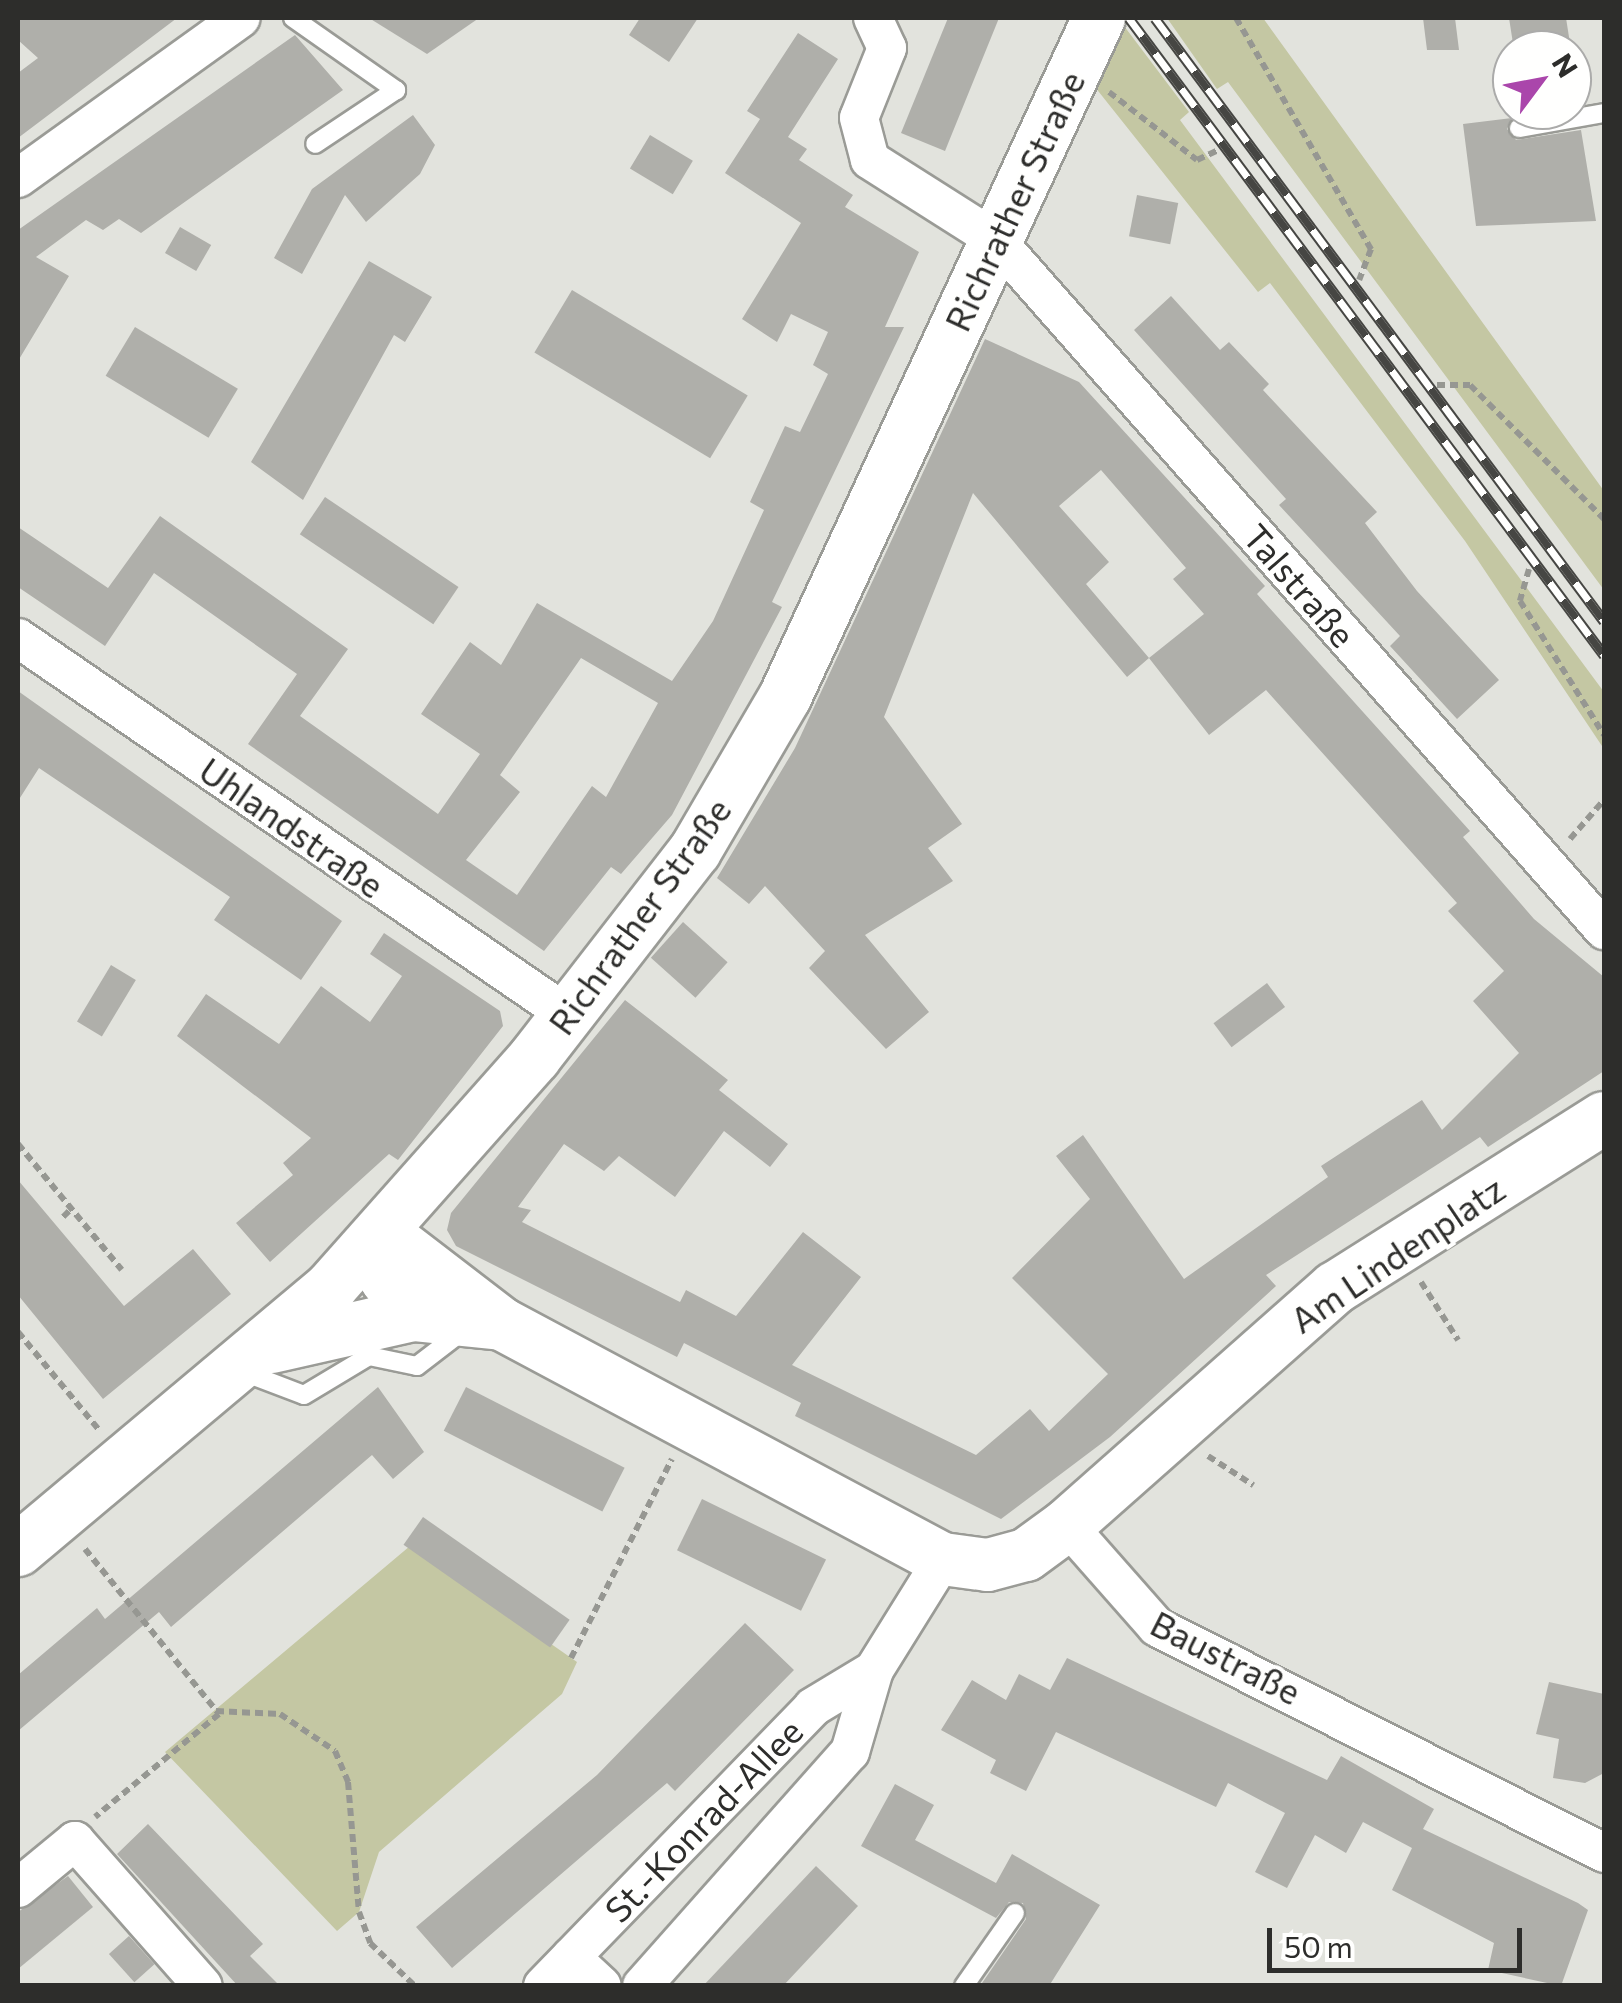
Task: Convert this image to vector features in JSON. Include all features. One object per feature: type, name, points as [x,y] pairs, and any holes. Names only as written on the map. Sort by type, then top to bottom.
[{"type":"main road","name":"Richrather Straße","points":[[22,1538],[246,1360],[382,1232],[568,1015],[695,851],[785,697],[1099,18]]},
{"type":"main road","name":"Am Lindenplatz","points":[[1067,1526],[1303,1312],[1604,1118]]},
{"type":"main road","points":[[382,1232],[386,1280],[414,1316]]},
{"type":"main road","points":[[382,1232],[487,1324],[944,1558],[1009,1561],[1067,1526]]},
{"type":"main road","points":[[246,1360],[414,1316],[487,1324]]},
{"type":"street","points":[[18,178],[241,18]]},
{"type":"street","name":"Talstraße","points":[[873,18],[887,48],[858,138],[870,160],[996,240],[1604,930]]},
{"type":"street","name":"Uhlandstraße","points":[[18,638],[568,1015]]},
{"type":"street","name":"Baustraße","points":[[1067,1526],[1156,1626],[1604,1853]]},
{"type":"street","name":"St.-Konrad-Allee","points":[[642,1986],[850,1752],[874,1670],[944,1558]]},
{"type":"street","name":"St.-Konrad-Allee","points":[[543,1986],[812,1707],[874,1670]]},
{"type":"street","points":[[18,1888],[76,1841],[203,1986]]},
{"type":"street","points":[[571,1957],[602,1986]]},
{"type":"lane","points":[[293,18],[396,90],[314,144]]},
{"type":"lane","points":[[246,1360],[304,1395],[368,1356],[417,1366],[487,1324]]},
{"type":"lane","points":[[964,1986],[1015,1913]]},
{"type":"path","points":[[1236,18],[1371,249],[1359,280]]},
{"type":"path","points":[[1105,89],[1198,160],[1218,150]]},
{"type":"path","points":[[1438,385],[1470,385],[1604,520]]},
{"type":"path","points":[[1529,569],[1520,601],[1604,735]]},
{"type":"path","points":[[1563,847],[1604,800]]},
{"type":"path","points":[[18,1144],[122,1270]]},
{"type":"path","points":[[63,1216],[72,1208]]},
{"type":"path","points":[[1420,1280],[1458,1340]]},
{"type":"path","points":[[18,1332],[104,1436]]},
{"type":"path","points":[[1194,1442],[1253,1486]]},
{"type":"path","points":[[572,1658],[673,1458]]},
{"type":"path","points":[[85,1549],[216,1710]]},
{"type":"path","points":[[76,1841],[216,1710],[280,1714],[335,1752],[348,1782],[359,1912],[370,1943],[414,1986]]},
{"type":"green space","points":[[1118,18],[1189,112],[1180,120],[1604,692],[1604,749],[1465,541],[1270,283],[1258,292],[1087,77]]},
{"type":"green space","points":[[1167,18],[1263,18],[1604,491],[1604,590],[1228,82],[1217,89]]},
{"type":"green space","points":[[410,1546],[577,1662],[562,1694],[379,1852],[359,1912],[337,1931],[165,1752]]},
{"type":"building","points":[[18,18],[177,18],[18,138],[18,73],[38,58],[18,40]]},
{"type":"building","points":[[369,18],[479,18],[427,54]]},
{"type":"building","points":[[640,18],[698,18],[669,62],[629,35]]},
{"type":"building","points":[[948,18],[999,18],[945,151],[901,133]]},
{"type":"building","points":[[1423,18],[1455,18],[1459,50],[1427,50]]},
{"type":"building","points":[[1509,18],[1566,18],[1568,30],[1511,30]]},
{"type":"building","points":[[798,33],[838,59],[788,137],[807,149],[799,160],[853,195],[845,207],[919,252],[885,327],[904,327],[772,602],[782,607],[672,815],[621,874],[611,867],[544,951],[248,744],[297,674],[154,573],[105,646],[18,587],[18,527],[108,588],[160,516],[348,649],[300,716],[438,814],[480,754],[421,714],[470,642],[501,665],[537,603],[672,681],[713,621],[764,510],[750,502],[785,426],[800,432],[828,374],[813,365],[828,332],[791,314],[777,342],[742,319],[801,223],[725,173],[760,119],[747,111]],"holes":[[[581,658],[658,703],[606,797],[592,786],[517,895],[466,860],[520,792],[500,775]]]},
{"type":"building","points":[[295,35],[343,90],[141,233],[119,219],[103,230],[86,220],[36,257],[69,276],[18,361],[18,230]]},
{"type":"building","points":[[413,115],[435,145],[420,174],[366,222],[345,195],[302,274],[274,258],[312,189]]},
{"type":"building","points":[[1492,120],[1492,130],[1508,130],[1516,140],[1581,130],[1596,221],[1476,226],[1463,124]]},
{"type":"building","points":[[650,135],[693,161],[673,194],[630,168]]},
{"type":"building","points":[[1137,195],[1178,203],[1170,244],[1129,236]]},
{"type":"building","points":[[180,227],[211,245],[196,271],[165,253]]},
{"type":"building","points":[[369,261],[432,297],[405,342],[394,335],[303,500],[251,462]]},
{"type":"building","points":[[572,290],[748,396],[710,458],[534,353]]},
{"type":"building","points":[[1171,296],[1220,350],[1229,342],[1269,384],[1263,390],[1377,512],[1365,523],[1417,591],[1499,680],[1457,719],[1390,646],[1400,636],[1279,505],[1286,499],[1134,330]]},
{"type":"building","points":[[135,327],[238,389],[209,438],[106,376]]},
{"type":"building","points":[[985,339],[1079,382],[1265,586],[1257,594],[1470,831],[1463,837],[1534,919],[1604,977],[1604,1071],[1488,1147],[1480,1137],[1266,1275],[1276,1286],[1110,1437],[1001,1519],[795,1416],[801,1403],[684,1343],[677,1357],[456,1246],[447,1230],[451,1213],[625,1000],[728,1080],[719,1090],[788,1144],[770,1167],[724,1131],[675,1197],[619,1156],[604,1171],[564,1144],[518,1207],[531,1210],[522,1222],[680,1302],[686,1290],[736,1316],[803,1232],[861,1277],[792,1365],[976,1455],[1030,1409],[1049,1431],[1108,1374],[1012,1278],[1090,1199],[1056,1156],[1083,1135],[1184,1279],[1328,1177],[1321,1166],[1422,1100],[1442,1130],[1519,1053],[1473,1001],[1504,971],[1448,911],[1457,903],[1266,690],[1209,735],[1149,658],[1127,677],[973,493],[884,717],[962,824],[928,848],[953,881],[865,935],[929,1012],[886,1049],[809,968],[825,951],[765,886],[749,904],[717,878],[795,748]],"holes":[[[1101,470],[1186,568],[1173,579],[1204,614],[1149,658],[1086,584],[1109,562],[1059,506]]]},
{"type":"building","points":[[325,497],[458,587],[433,624],[300,534]]},
{"type":"building","points":[[18,691],[342,921],[301,980],[214,920],[230,897],[39,768],[18,801]]},
{"type":"building","points":[[683,922],[728,962],[695,998],[651,958]]},
{"type":"building","points":[[384,933],[500,1011],[503,1026],[398,1160],[389,1154],[270,1262],[236,1223],[293,1175],[283,1163],[311,1138],[177,1036],[206,994],[279,1044],[321,986],[370,1022],[402,976],[370,954]]},
{"type":"building","points":[[111,965],[136,980],[102,1037],[77,1022]]},
{"type":"building","points":[[1267,983],[1285,1007],[1232,1047],[1213,1023]]},
{"type":"building","points":[[18,1180],[124,1306],[193,1249],[231,1294],[103,1399],[18,1295]]},
{"type":"building","points":[[378,1387],[424,1452],[393,1479],[372,1455],[171,1627],[159,1612],[18,1731],[18,1675],[97,1608],[105,1619]]},
{"type":"building","points":[[466,1387],[625,1468],[602,1511],[444,1431]]},
{"type":"building","points":[[702,1499],[826,1559],[801,1611],[677,1550]]},
{"type":"building","points":[[423,1517],[570,1620],[550,1648],[403,1545]]},
{"type":"building","points":[[745,1623],[794,1670],[675,1791],[667,1783],[452,1968],[416,1927],[597,1775]]},
{"type":"building","points":[[1067,1658],[1327,1780],[1341,1756],[1434,1809],[1423,1829],[1578,1903],[1588,1910],[1561,1986],[1488,1970],[1494,1943],[1392,1890],[1412,1848],[1363,1822],[1346,1853],[1315,1835],[1287,1888],[1255,1872],[1285,1813],[1228,1783],[1216,1807],[1056,1732],[1026,1791],[990,1773],[996,1760],[941,1730],[972,1680],[1006,1700],[1019,1674],[1050,1690]]},
{"type":"building","points":[[1549,1682],[1604,1694],[1604,1773],[1585,1783],[1553,1778],[1559,1739],[1536,1734]]},
{"type":"building","points":[[895,1784],[934,1805],[915,1840],[996,1883],[1012,1854],[1100,1905],[1049,1986],[980,1986],[1026,1919],[1023,1903],[1009,1902],[996,1918],[861,1846]]},
{"type":"building","points":[[148,1824],[263,1944],[250,1956],[280,1986],[238,1986],[117,1854]]},
{"type":"building","points":[[816,1866],[858,1906],[783,1986],[703,1986]]},
{"type":"building","points":[[68,1876],[93,1907],[18,1969],[18,1912]]},
{"type":"building","points":[[129,1936],[154,1964],[134,1982],[109,1954]]},
{"type":"railway","points":[[1129,18],[1604,655]]},
{"type":"railway","points":[[1155,18],[1604,621]]}]
